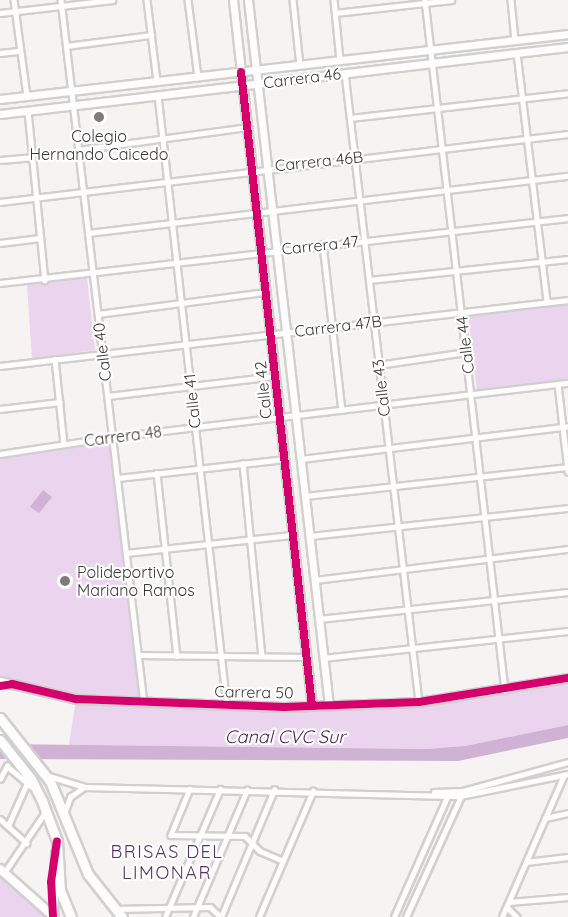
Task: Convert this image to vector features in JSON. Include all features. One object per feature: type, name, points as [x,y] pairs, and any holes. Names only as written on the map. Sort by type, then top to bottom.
[{"type":"highway","points":[[0,718],[42,770],[64,814],[88,874],[117,914]]},
{"type":"highway","points":[[0,740],[38,791],[57,841],[60,890],[71,917]]},
{"type":"main road","points":[[2,871],[53,917]]},
{"type":"main road","points":[[39,906],[46,917]]},
{"type":"street","points":[[14,0],[27,96]]},
{"type":"street","points":[[0,13],[61,3],[112,0]]},
{"type":"street","points":[[147,0],[157,81]]},
{"type":"street","points":[[188,0],[198,76]]},
{"type":"street","name":"Calle 42","points":[[233,0],[312,706]]},
{"type":"street","name":"Calle 42","points":[[248,0],[329,705]]},
{"type":"street","points":[[293,0],[300,65]]},
{"type":"street","points":[[334,0],[340,60]]},
{"type":"street","points":[[335,13],[451,0]]},
{"type":"street","points":[[511,0],[515,40]]},
{"type":"street","name":"Calle 44","points":[[425,2],[505,690]]},
{"type":"street","name":"Calle 40","points":[[61,3],[144,704]]},
{"type":"street","name":"Carrera 46","points":[[0,99],[568,34]]},
{"type":"street","points":[[66,46],[151,35]]},
{"type":"street","name":"Carrera 46","points":[[0,114],[568,47]]},
{"type":"street","points":[[0,53],[20,51]]},
{"type":"street","points":[[517,53],[547,302]]},
{"type":"street","name":"Calle 43","points":[[345,73],[418,702]]},
{"type":"street","points":[[350,117],[437,110],[568,93]]},
{"type":"street","name":"Calle 41","points":[[158,95],[227,706]]},
{"type":"street","points":[[28,111],[45,279]]},
{"type":"street","points":[[78,150],[248,127]]},
{"type":"street","name":"Carrera 46B","points":[[0,202],[268,167],[568,134]]},
{"type":"street","points":[[0,160],[32,157]]},
{"type":"street","points":[[88,233],[272,208],[568,176]]},
{"type":"street","name":"Carrera 47","points":[[0,283],[177,265],[277,249],[568,218]]},
{"type":"street","points":[[0,243],[40,238]]},
{"type":"street","points":[[323,244],[342,410]]},
{"type":"street","points":[[369,280],[568,259]]},
{"type":"street","points":[[98,314],[266,292]]},
{"type":"street","name":"Carrera 47B","points":[[0,366],[102,352],[568,300]]},
{"type":"street","points":[[378,365],[466,352]]},
{"type":"street","points":[[56,359],[64,444]]},
{"type":"street","points":[[108,396],[275,376]]},
{"type":"street","name":"Carrera 48","points":[[0,454],[112,436],[568,383]]},
{"type":"street","points":[[558,384],[565,426],[568,471]]},
{"type":"street","points":[[0,409],[60,402]]},
{"type":"street","points":[[301,459],[565,426]]},
{"type":"street","points":[[117,478],[285,459]]},
{"type":"street","points":[[243,464],[262,656]]},
{"type":"street","points":[[305,496],[568,467]]},
{"type":"street","points":[[157,473],[177,656]]},
{"type":"street","points":[[310,536],[568,508]]},
{"type":"street","points":[[126,553],[293,535]]},
{"type":"street","points":[[315,580],[568,549]]},
{"type":"street","points":[[319,620],[568,591]]},
{"type":"street","points":[[323,657],[568,631]]},
{"type":"street","points":[[139,655],[307,657]]},
{"type":"street","name":"Carrera 50","points":[[0,681],[76,699],[144,704],[312,706],[418,702],[505,690],[568,678]]},
{"type":"street","name":"Carrera 50","points":[[0,686],[12,684]]},
{"type":"street","points":[[406,917],[462,793],[568,762]]},
{"type":"street","points":[[0,779],[7,766],[38,791]]},
{"type":"street","points":[[42,770],[85,787],[425,793],[462,793],[566,774]]},
{"type":"street","points":[[502,917],[566,774]]},
{"type":"street","points":[[8,825],[27,783]]},
{"type":"street","points":[[64,814],[70,797],[85,787]]},
{"type":"street","points":[[189,789],[171,835],[245,836],[252,844],[283,861]]},
{"type":"street","points":[[165,917],[220,789]]},
{"type":"street","points":[[193,917],[247,790]]},
{"type":"street","points":[[117,914],[170,906],[210,907],[221,917],[274,790]]},
{"type":"street","points":[[259,917],[313,791]]},
{"type":"street","points":[[394,917],[449,793]]},
{"type":"street","points":[[2,871],[27,843],[46,811]]},
{"type":"street","points":[[546,818],[568,813]]},
{"type":"street","points":[[0,819],[27,843]]},
{"type":"street","points":[[53,917],[51,882],[57,841]]},
{"type":"street","points":[[526,861],[568,857]]},
{"type":"street","points":[[508,905],[568,897]]},
{"type":"street","points":[[508,905],[517,917]]},
{"type":"shaded area","points":[[87,278],[95,350],[32,359],[27,284]]},
{"type":"shaded area","points":[[568,304],[568,381],[477,392],[468,315]]},
{"type":"shaded area","name":"Polideportivo Mariano Ramos","points":[[113,437],[145,704],[308,710],[419,706],[568,682],[568,725],[465,746],[426,749],[69,745],[76,699],[0,681],[0,454]]},
{"type":"shaded area","points":[[43,490],[52,497],[39,513],[30,507]]},
{"type":"shaded area","points":[[568,725],[568,738],[458,761],[0,759],[0,744],[426,749],[465,746]]},
{"type":"shaded area","points":[[0,869],[53,917],[0,917]]},
{"type":"cycle path","points":[[241,72],[312,706]]},
{"type":"cycle path","points":[[0,686],[12,684],[76,699],[284,707],[419,702],[568,678]]},
{"type":"cycle path","points":[[53,917],[51,882],[57,841]]},
{"type":"place","name":"Colegio Hernando Caicedo","points":[[99,117]]},
{"type":"place","name":"Polideportivo Mariano Ramos","points":[[65,581]]},
{"type":"district","name":"BRISAS DEL LIMONAR","points":[[167,863]]},
{"type":"water label","name":"Canal CVC Sur","points":[[285,737]]}]
